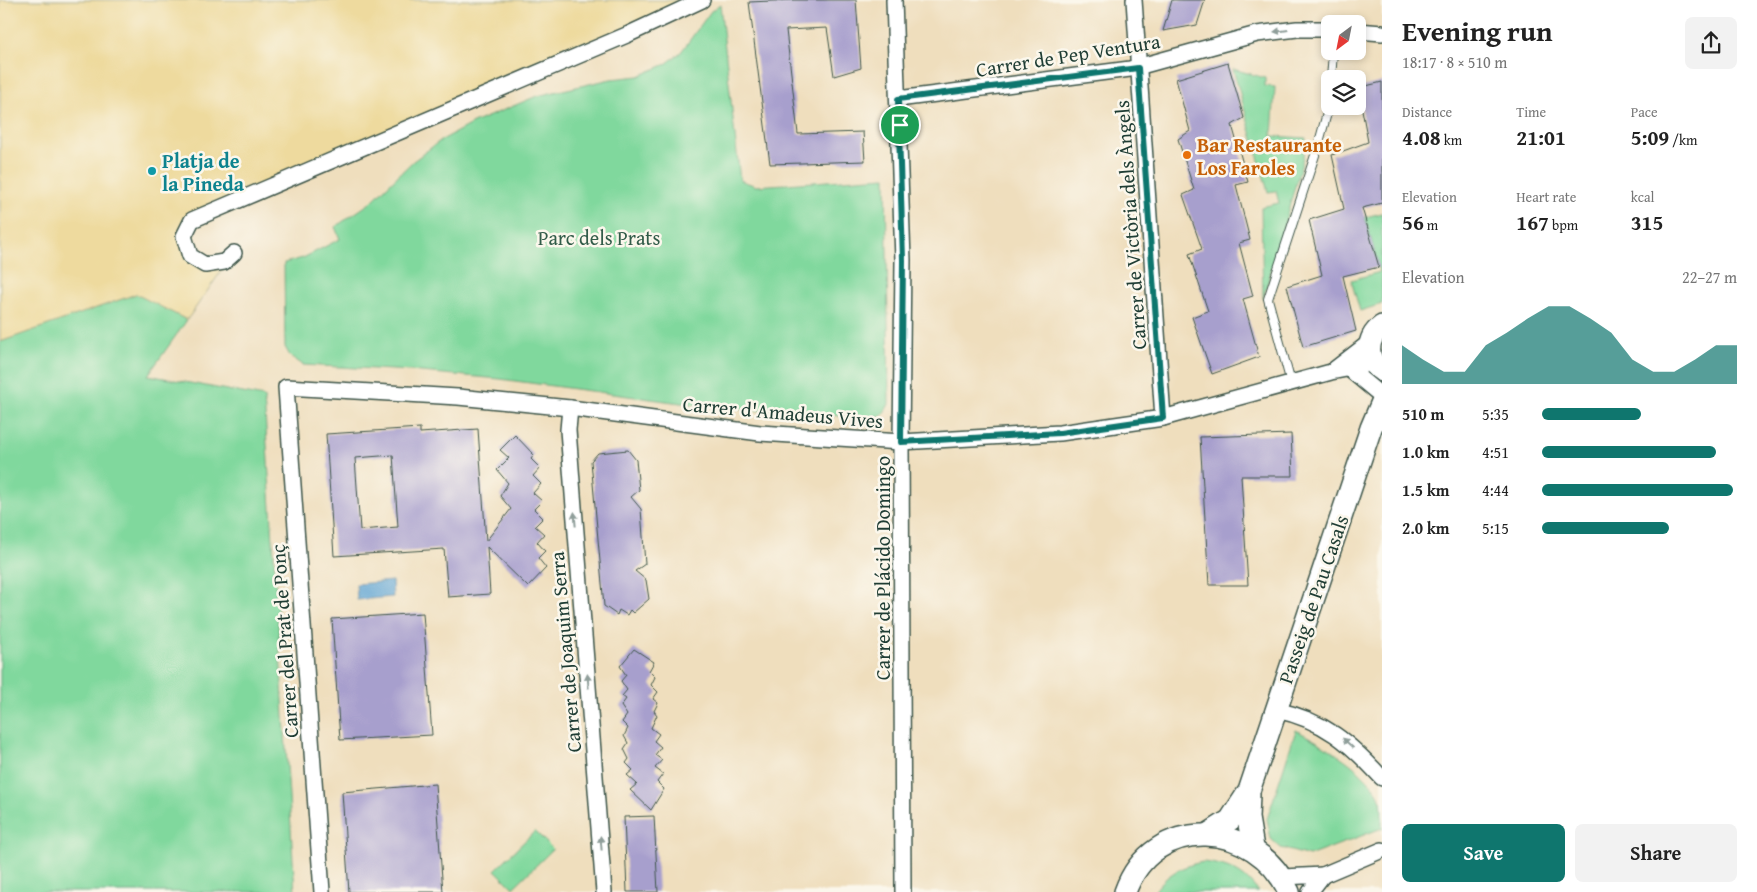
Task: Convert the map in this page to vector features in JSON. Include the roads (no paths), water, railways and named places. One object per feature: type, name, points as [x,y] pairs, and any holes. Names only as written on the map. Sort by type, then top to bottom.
[{"type":"street","points":[[234,253],[224,262],[205,265],[190,256],[184,236],[192,220],[629,34],[702,0]]},
{"type":"street","name":"Carrer de Victòria dels Àngels","points":[[1134,0],[1163,418]]},
{"type":"street","name":"Carrer de Plácido Domingo","points":[[894,2],[903,260],[901,442],[903,892]]},
{"type":"street","name":"Carrer de Pep Ventura","points":[[898,99],[1138,68],[1257,34],[1297,29],[1321,29]]},
{"type":"street","points":[[1366,32],[1382,33]]},
{"type":"street","name":"Carrer d'Amadeus Vives","points":[[1331,372],[1376,353]]},
{"type":"street","name":"Carrer d'Amadeus Vives","points":[[286,387],[458,397],[570,408],[760,434],[901,442],[1060,433],[1163,418],[1331,372],[1362,366],[1376,353]]},
{"type":"street","name":"Passeig de Pau Casals","points":[[1208,834],[1230,820],[1249,791],[1379,401],[1376,353]]},
{"type":"street","points":[[1349,369],[1379,401]]},
{"type":"street","name":"Carrer del Prat de Ponç","points":[[286,387],[322,892]]},
{"type":"street","name":"Carrer de Joaquim Serra","points":[[570,408],[568,430],[604,892]]},
{"type":"street","points":[[1276,710],[1310,720],[1339,735],[1382,778]]},
{"type":"street","name":"Passeig de Pau Casals","points":[[1249,791],[1248,818],[1253,848]]},
{"type":"street","points":[[1125,892],[1141,865],[1160,848],[1184,838],[1208,834],[1230,838],[1253,848],[1270,861],[1286,885],[1323,875],[1382,850]]},
{"type":"street","points":[[1310,892],[1323,875]]},
{"type":"lane","points":[[1291,383],[1268,299],[1327,115]]},
{"type":"water","points":[[392,581],[393,597],[357,600],[356,584]]},
{"type":"place","name":"Bar Restaurante Los Faroles","points":[[1187,155]]},
{"type":"place","name":"Platja de la Pineda","points":[[152,171]]},
{"type":"park label","name":"Parc dels Prats","points":[[599,237]]}]
